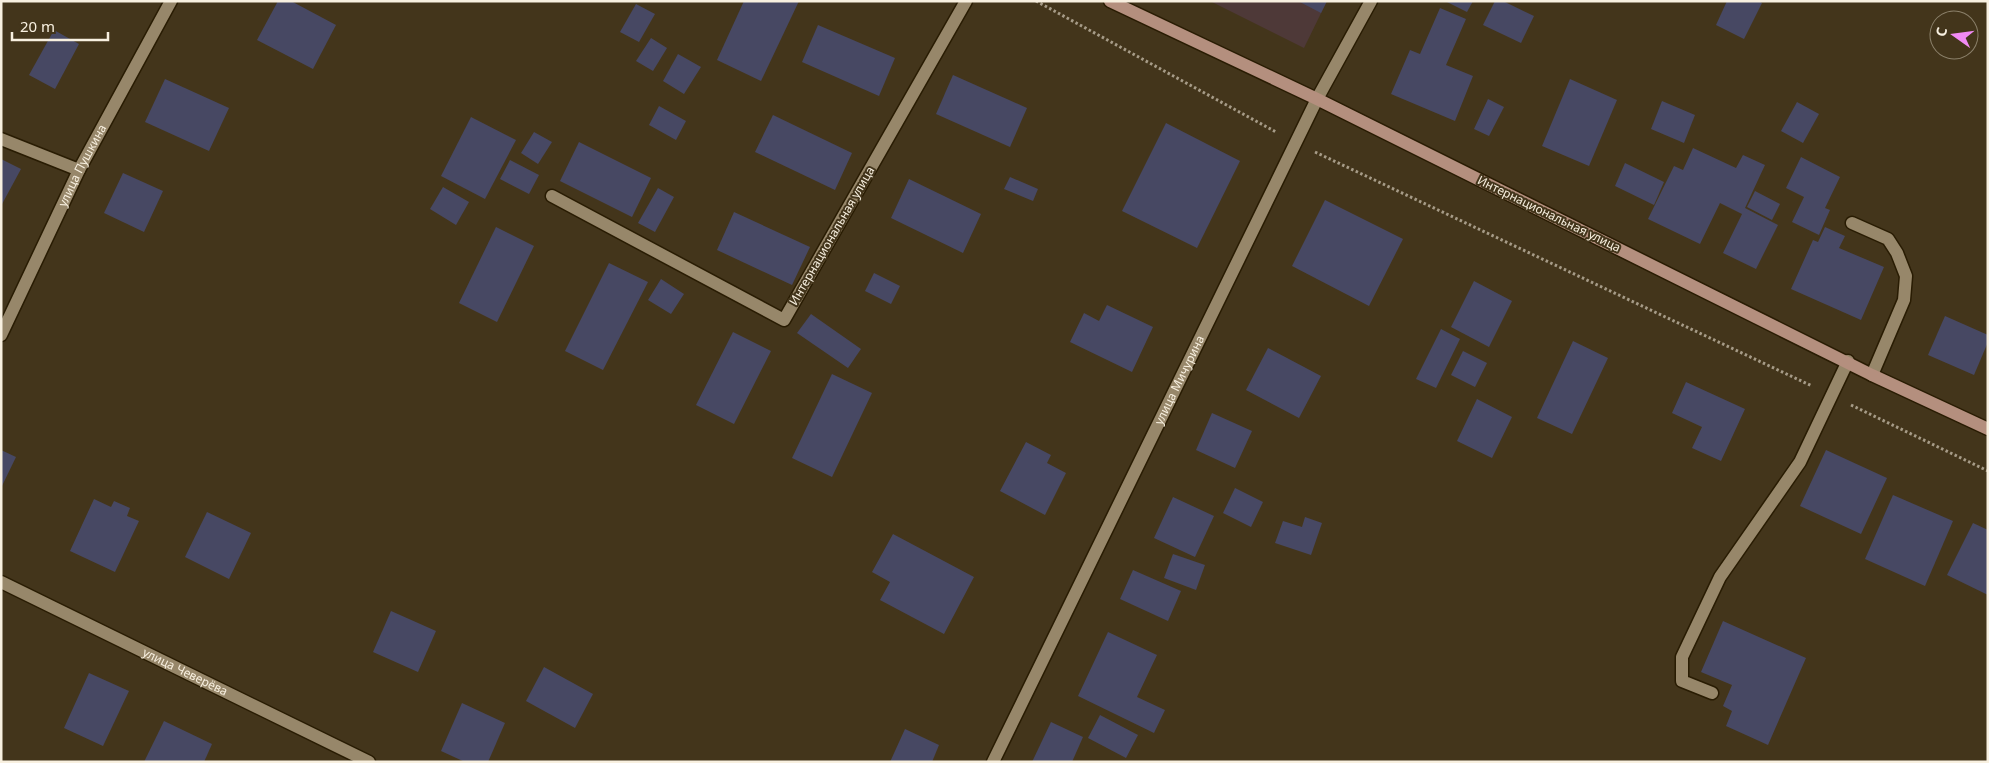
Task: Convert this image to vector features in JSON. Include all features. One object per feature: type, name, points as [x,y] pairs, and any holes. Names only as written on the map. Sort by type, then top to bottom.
[{"type":"main road","name":"Интернациональная улица","points":[[1110,1],[1317,99],[1848,361],[1872,375],[1988,429]]},
{"type":"street","name":"улица Пушкина","points":[[1,335],[79,170],[171,1]]},
{"type":"street","name":"Интернациональная улица","points":[[552,196],[784,320],[966,1]]},
{"type":"street","name":"улица Мичурина","points":[[993,762],[1317,99],[1371,1]]},
{"type":"street","points":[[1,139],[79,170]]},
{"type":"street","points":[[1852,223],[1888,239],[1898,253],[1906,276],[1904,300],[1872,375]]},
{"type":"street","points":[[1712,692],[1682,681],[1682,657],[1720,577],[1800,462],[1848,361]]},
{"type":"street","name":"улица Чеверёва","points":[[1,582],[363,760]]},
{"type":"path","points":[[1036,1],[1296,143],[1988,471]]},
{"type":"shaded area","points":[[1210,1],[1327,1],[1304,48]]},
{"type":"building","points":[[278,1],[291,1],[336,25],[313,69],[257,40]]},
{"type":"building","points":[[744,1],[799,1],[761,81],[717,60]]},
{"type":"building","points":[[1298,1],[1327,1],[1321,13]]},
{"type":"building","points":[[1445,1],[1473,1],[1467,12]]},
{"type":"building","points":[[1495,1],[1503,1],[1534,16],[1521,43],[1483,25]]},
{"type":"building","points":[[1727,1],[1759,1],[1762,3],[1744,39],[1716,25]]},
{"type":"building","points":[[636,4],[655,14],[639,42],[620,32]]},
{"type":"building","points":[[1440,8],[1466,19],[1446,65],[1473,76],[1455,121],[1391,94],[1410,50],[1420,54]]},
{"type":"building","points":[[818,25],[895,58],[879,96],[802,62]]},
{"type":"building","points":[[54,30],[79,44],[55,89],[29,75]]},
{"type":"building","points":[[651,38],[667,48],[653,71],[636,61]]},
{"type":"building","points":[[678,54],[701,67],[684,94],[663,81]]},
{"type":"building","points":[[953,75],[1027,108],[1010,147],[936,114]]},
{"type":"building","points":[[165,79],[229,108],[209,151],[145,122]]},
{"type":"building","points":[[1570,79],[1617,100],[1589,166],[1542,146]]},
{"type":"building","points":[[1488,99],[1504,107],[1489,136],[1474,129]]},
{"type":"building","points":[[1662,101],[1695,115],[1684,143],[1651,129]]},
{"type":"building","points":[[1797,102],[1819,114],[1803,143],[1781,131]]},
{"type":"building","points":[[659,106],[686,121],[676,140],[649,125]]},
{"type":"building","points":[[773,115],[852,153],[835,190],[755,152]]},
{"type":"building","points":[[471,117],[516,140],[485,199],[441,176]]},
{"type":"building","points":[[1166,123],[1240,161],[1197,248],[1122,211]]},
{"type":"building","points":[[534,132],[552,142],[538,164],[521,153]]},
{"type":"building","points":[[579,142],[651,178],[632,217],[560,181]]},
{"type":"building","points":[[1693,148],[1736,168],[1743,155],[1765,165],[1745,208],[1778,225],[1756,269],[1723,253],[1742,214],[1720,203],[1700,244],[1648,219],[1674,166],[1683,170]]},
{"type":"building","points":[[1801,157],[1840,177],[1825,208],[1830,210],[1819,235],[1792,222],[1804,197],[1786,188]]},
{"type":"building","points":[[1,159],[21,169],[1,206]]},
{"type":"building","points":[[510,160],[539,175],[529,194],[500,179]]},
{"type":"building","points":[[1625,163],[1664,182],[1654,205],[1615,186]]},
{"type":"building","points":[[123,173],[163,191],[144,232],[104,213]]},
{"type":"building","points":[[1010,177],[1038,189],[1033,201],[1004,189]]},
{"type":"building","points":[[909,179],[981,214],[963,253],[891,218]]},
{"type":"building","points":[[443,187],[469,202],[456,225],[430,209]]},
{"type":"building","points":[[658,188],[674,197],[655,232],[638,223]]},
{"type":"building","points":[[1755,191],[1780,204],[1772,220],[1747,207]]},
{"type":"building","points":[[1325,200],[1403,239],[1369,306],[1292,266]]},
{"type":"building","points":[[734,212],[810,247],[792,285],[717,250]]},
{"type":"building","points":[[496,227],[534,246],[497,322],[459,303]]},
{"type":"building","points":[[1825,227],[1845,236],[1839,248],[1884,267],[1861,320],[1791,289],[1813,240],[1818,242]]},
{"type":"building","points":[[609,263],[648,282],[603,370],[565,351]]},
{"type":"building","points":[[874,273],[900,286],[891,304],[865,291]]},
{"type":"building","points":[[661,279],[684,294],[671,314],[648,300]]},
{"type":"building","points":[[1474,281],[1512,301],[1489,347],[1451,327]]},
{"type":"building","points":[[1107,305],[1153,327],[1132,372],[1070,342],[1084,313],[1099,321]]},
{"type":"building","points":[[811,314],[861,349],[848,368],[797,333]]},
{"type":"building","points":[[1945,316],[1988,335],[1988,342],[1974,375],[1928,355]]},
{"type":"building","points":[[1441,329],[1460,339],[1436,388],[1416,379]]},
{"type":"building","points":[[733,332],[771,351],[734,424],[696,405]]},
{"type":"building","points":[[1573,341],[1608,358],[1572,434],[1537,418]]},
{"type":"building","points":[[1268,348],[1321,376],[1299,418],[1246,390]]},
{"type":"building","points":[[1463,351],[1487,363],[1475,387],[1451,375]]},
{"type":"building","points":[[832,374],[872,393],[832,477],[792,458]]},
{"type":"building","points":[[1686,382],[1745,409],[1721,461],[1692,448],[1702,427],[1672,413]]},
{"type":"building","points":[[1477,399],[1512,417],[1492,458],[1457,441]]},
{"type":"building","points":[[1212,413],[1252,431],[1235,468],[1196,450]]},
{"type":"building","points":[[1026,442],[1051,455],[1047,463],[1066,473],[1045,515],[1000,491]]},
{"type":"building","points":[[1,450],[16,457],[1,488]]},
{"type":"building","points":[[1826,450],[1887,478],[1861,534],[1800,506]]},
{"type":"building","points":[[1235,488],[1263,502],[1251,527],[1223,513]]},
{"type":"building","points":[[1893,495],[1953,521],[1925,586],[1865,559]]},
{"type":"building","points":[[1173,497],[1214,516],[1195,557],[1154,538]]},
{"type":"building","points":[[94,499],[111,507],[114,501],[130,508],[127,516],[139,521],[115,572],[70,551]]},
{"type":"building","points":[[207,512],[251,533],[229,579],[185,557]]},
{"type":"building","points":[[1305,517],[1322,523],[1311,555],[1275,543],[1283,521],[1302,527]]},
{"type":"building","points":[[1973,523],[1988,530],[1988,595],[1947,575]]},
{"type":"building","points":[[893,534],[974,577],[944,634],[880,600],[890,582],[872,572]]},
{"type":"building","points":[[1173,554],[1205,565],[1196,590],[1164,578]]},
{"type":"building","points":[[1133,570],[1181,591],[1168,621],[1120,599]]},
{"type":"building","points":[[391,611],[436,631],[418,672],[373,652]]},
{"type":"building","points":[[1723,621],[1806,658],[1768,745],[1726,726],[1732,711],[1723,706],[1732,685],[1701,672]]},
{"type":"building","points":[[1108,632],[1157,655],[1137,697],[1165,710],[1154,733],[1078,696]]},
{"type":"building","points":[[544,667],[593,694],[575,728],[526,701]]},
{"type":"building","points":[[89,673],[129,691],[103,746],[64,728]]},
{"type":"building","points":[[462,703],[505,723],[488,762],[465,762],[441,751]]},
{"type":"building","points":[[1100,715],[1138,735],[1126,758],[1088,738]]},
{"type":"building","points":[[164,721],[212,744],[204,762],[144,762]]},
{"type":"building","points":[[1051,722],[1083,737],[1072,762],[1032,762]]},
{"type":"building","points":[[905,729],[939,745],[932,762],[890,762]]}]
